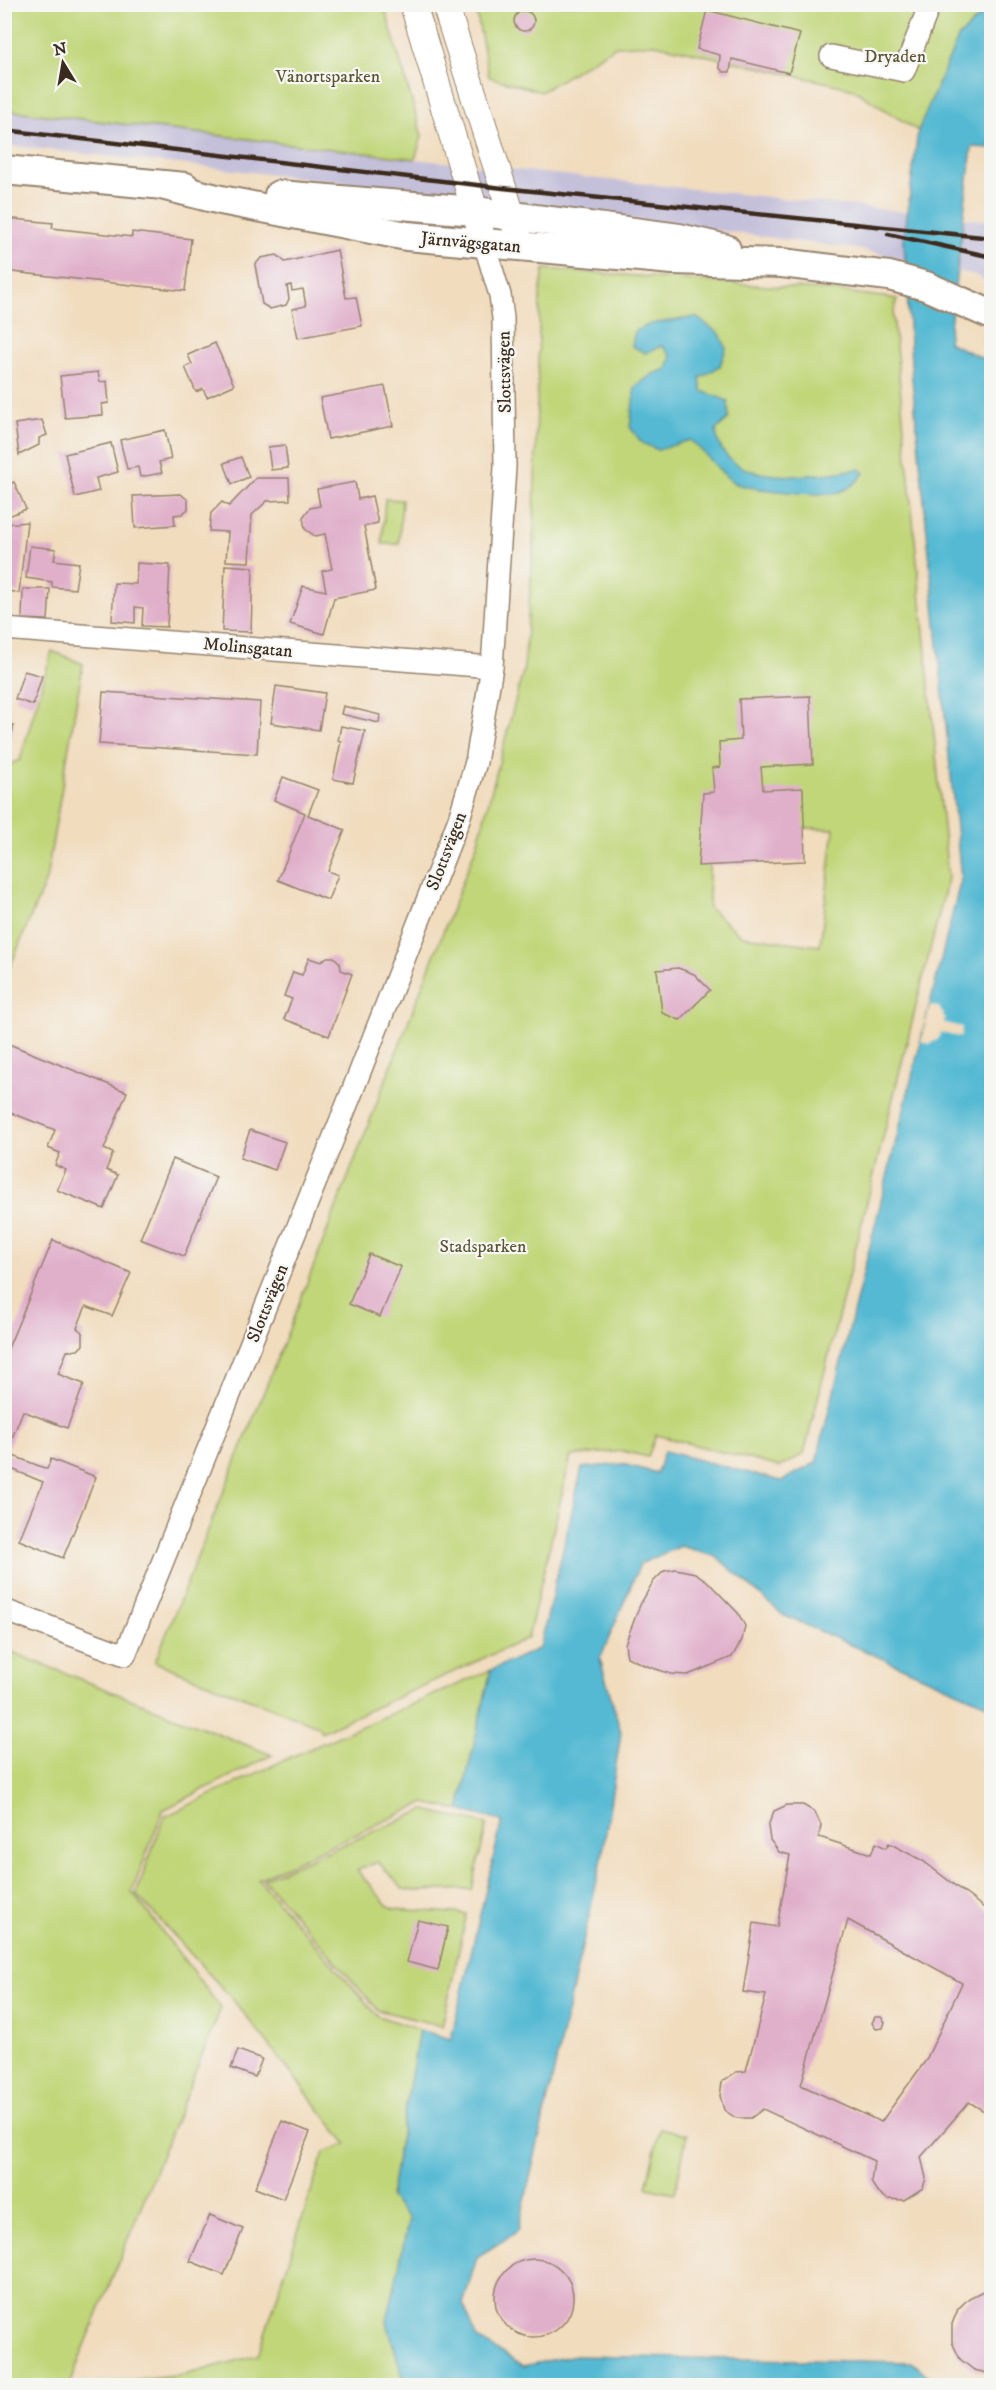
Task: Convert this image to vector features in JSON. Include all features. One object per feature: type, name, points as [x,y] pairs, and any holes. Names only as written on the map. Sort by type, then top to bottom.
[{"type":"main road","name":"Järnvägsgatan","points":[[4,171],[475,211],[679,238],[782,263]]},
{"type":"main road","name":"Järnvägsgatan","points":[[165,186],[221,200],[407,236],[673,260],[782,263],[889,276],[926,286],[992,315]]},
{"type":"street","name":"Slottsvägen","points":[[4,1610],[125,1655],[350,1097],[459,819],[476,762],[492,666],[505,467],[503,318],[500,295],[413,4]]},
{"type":"street","points":[[445,4],[522,246]]},
{"type":"street","points":[[831,56],[904,71],[930,4]]},
{"type":"street","name":"Molinsgatan","points":[[4,629],[492,666]]},
{"type":"shaded area","points":[[5,110],[415,159],[991,221],[991,284],[975,275],[857,249],[404,189],[5,145]]},
{"type":"green space","name":"Vänortsparken","points":[[5,4],[384,5],[422,136],[415,159],[5,110]]},
{"type":"green space","name":"Dryaden","points":[[475,5],[991,5],[958,38],[918,131],[851,88],[655,44],[616,46],[541,92],[489,77]]},
{"type":"green space","name":"Stadsparken","points":[[544,269],[835,291],[897,299],[893,315],[948,878],[804,1454],[780,1467],[656,1435],[648,1457],[623,1451],[571,1456],[528,1638],[321,1732],[318,1726],[155,1662],[286,1337],[478,842],[524,668],[533,554],[540,294]],"holes":[[[804,828],[834,829],[820,946],[742,936],[709,908],[709,865]]]},
{"type":"green space","points":[[385,499],[402,500],[399,544],[382,544]]},
{"type":"green space","points":[[52,651],[83,664],[46,880],[5,979],[5,766],[20,760]]},
{"type":"green space","points":[[4,1649],[272,1755],[163,1810],[132,1892],[221,2008],[69,2385],[5,2385]]},
{"type":"green space","points":[[491,1670],[459,1810],[424,1803],[258,1879],[378,2016],[419,2030],[390,2197],[409,2219],[387,2322],[405,2385],[86,2386],[184,2375],[258,2355],[324,2152],[347,2144],[234,2001],[136,1894],[164,1817],[291,1757]]},
{"type":"green space","points":[[424,1810],[487,1824],[472,1889],[416,1891],[403,1889],[378,1862],[357,1870],[387,1905],[395,1909],[467,1914],[442,2026],[378,2010],[263,1879]]},
{"type":"green space","points":[[660,2128],[687,2134],[675,2193],[646,2187]]},
{"type":"water","points":[[991,6],[991,148],[972,147],[948,342],[992,363],[991,1706],[783,1615],[717,1557],[681,1546],[640,1564],[600,1659],[621,1732],[602,1858],[518,2231],[477,2257],[463,2304],[478,2339],[523,2366],[571,2356],[912,2362],[939,2385],[405,2385],[387,2322],[409,2219],[390,2198],[419,2030],[451,2039],[502,1821],[459,1810],[491,1670],[540,1648],[582,1468],[622,1464],[657,1473],[664,1451],[781,1481],[816,1463],[961,879],[912,379],[904,240],[918,131],[958,38]]},
{"type":"water","points":[[696,317],[720,334],[726,348],[720,366],[700,378],[702,391],[728,401],[729,418],[716,430],[722,449],[735,463],[753,471],[774,475],[797,476],[859,469],[864,473],[859,480],[844,490],[826,494],[753,488],[733,482],[690,440],[658,450],[642,443],[630,427],[635,387],[653,374],[667,369],[671,356],[662,346],[645,353],[632,346],[635,331],[651,324]]},
{"type":"pier","points":[[930,1005],[939,1007],[945,1018],[944,1023],[962,1027],[961,1037],[941,1033],[939,1038],[930,1044],[921,1042]]},
{"type":"building","points":[[707,10],[800,34],[789,73],[732,59],[730,72],[723,72],[719,67],[720,55],[697,49]]},
{"type":"building","points":[[520,11],[528,11],[534,17],[534,25],[528,31],[520,31],[514,25],[514,17]]},
{"type":"building","points":[[4,218],[53,223],[52,228],[132,237],[132,232],[191,239],[185,291],[4,271]]},
{"type":"building","points":[[337,250],[346,298],[356,297],[362,326],[298,338],[292,309],[306,306],[303,289],[292,291],[291,285],[287,286],[289,299],[286,305],[270,309],[262,304],[255,265],[261,258],[277,255],[285,262]]},
{"type":"building","points":[[215,343],[234,385],[207,397],[203,389],[196,392],[185,367],[192,364],[188,355]]},
{"type":"building","points":[[98,372],[100,382],[107,381],[109,403],[102,404],[103,415],[65,418],[60,376]]},
{"type":"building","points":[[385,386],[393,426],[328,439],[320,398]]},
{"type":"building","points":[[42,420],[47,435],[39,438],[39,445],[19,455],[15,424]]},
{"type":"building","points":[[165,430],[171,459],[159,462],[162,473],[140,477],[138,467],[127,469],[120,440]]},
{"type":"building","points":[[111,443],[118,472],[96,478],[99,491],[75,497],[65,454]]},
{"type":"building","points":[[285,445],[288,468],[271,470],[268,447]]},
{"type":"building","points":[[241,457],[249,477],[232,484],[224,463]]},
{"type":"building","points":[[256,478],[289,478],[290,500],[267,501],[252,515],[249,562],[226,561],[228,532],[209,531],[211,513],[222,502],[229,506]]},
{"type":"building","points":[[14,482],[26,509],[4,518],[4,486]]},
{"type":"building","points":[[355,482],[358,499],[372,496],[378,523],[364,526],[376,590],[334,598],[324,634],[290,624],[303,586],[326,591],[322,571],[332,569],[325,534],[315,536],[305,529],[303,517],[310,508],[320,506],[317,489]]},
{"type":"building","points":[[181,494],[188,500],[188,509],[182,514],[174,515],[175,525],[135,528],[133,496]]},
{"type":"building","points":[[27,522],[19,593],[4,590],[4,524]]},
{"type":"building","points":[[30,546],[56,549],[54,560],[79,563],[75,589],[52,587],[52,582],[26,578]]},
{"type":"building","points":[[137,563],[170,565],[167,627],[142,626],[143,608],[135,607],[135,623],[112,621],[114,583],[136,584]]},
{"type":"building","points":[[225,565],[253,567],[251,632],[222,631]]},
{"type":"building","points":[[23,589],[50,589],[48,620],[22,619]]},
{"type":"building","points":[[24,671],[42,676],[33,705],[15,699]]},
{"type":"building","points":[[276,686],[325,693],[319,730],[271,723]]},
{"type":"building","points":[[103,692],[260,702],[257,754],[99,744]]},
{"type":"building","points":[[810,696],[813,764],[761,767],[763,790],[803,788],[805,861],[698,866],[703,793],[714,792],[712,768],[720,767],[719,742],[741,740],[739,699]]},
{"type":"building","points":[[343,706],[380,715],[379,723],[341,714]]},
{"type":"building","points":[[4,719],[14,726],[5,756],[4,756]]},
{"type":"building","points":[[341,726],[365,731],[353,783],[333,779],[341,741],[338,741]]},
{"type":"building","points":[[283,777],[318,790],[308,815],[345,830],[328,871],[338,875],[328,900],[278,880],[305,813],[274,800]]},
{"type":"building","points":[[327,957],[334,957],[340,963],[341,970],[352,974],[329,1036],[284,1019],[292,999],[284,996],[293,972],[302,975],[309,958],[321,962]]},
{"type":"building","points":[[678,968],[694,974],[710,990],[680,1020],[662,1013],[657,970]]},
{"type":"building","points":[[4,1042],[127,1092],[104,1149],[113,1153],[106,1170],[118,1175],[104,1209],[57,1190],[66,1170],[55,1165],[60,1153],[48,1148],[55,1130],[4,1110]]},
{"type":"building","points":[[250,1130],[285,1142],[275,1170],[240,1158]]},
{"type":"building","points":[[173,1159],[216,1177],[184,1256],[140,1239]]},
{"type":"building","points":[[53,1240],[131,1273],[112,1316],[86,1306],[77,1328],[83,1333],[83,1345],[78,1350],[67,1351],[58,1374],[84,1384],[67,1428],[23,1411],[6,1453],[47,1469],[51,1459],[96,1477],[63,1558],[19,1540],[43,1482],[4,1466],[4,1358]]},
{"type":"building","points":[[369,1254],[401,1267],[380,1317],[349,1304]]},
{"type":"building","points":[[676,1569],[695,1573],[707,1581],[738,1613],[745,1626],[742,1640],[732,1657],[688,1675],[671,1674],[627,1657],[625,1644],[640,1605],[653,1582],[664,1571]]},
{"type":"building","points":[[787,1805],[803,1805],[815,1812],[821,1825],[819,1837],[871,1854],[876,1843],[886,1848],[889,1843],[923,1861],[992,1914],[992,2116],[969,2102],[921,2157],[926,2178],[923,2188],[904,2200],[887,2199],[876,2190],[871,2182],[874,2161],[763,2109],[751,2118],[736,2118],[724,2110],[720,2096],[722,2082],[736,2072],[746,2071],[766,1995],[743,1992],[754,1923],[777,1927],[790,1855],[779,1852],[770,1840],[768,1826],[774,1811]],"holes":[[[848,1920],[962,1983],[926,2060],[881,2122],[801,2085]]]},
{"type":"building","points":[[418,1920],[448,1927],[438,1970],[407,1962]]},
{"type":"building","points":[[875,2017],[881,2017],[885,2022],[883,2028],[876,2029],[872,2023]]},
{"type":"building","points":[[238,2050],[262,2059],[255,2077],[231,2068]]},
{"type":"building","points":[[282,2121],[310,2132],[283,2199],[255,2188]]},
{"type":"building","points":[[210,2215],[243,2229],[224,2275],[190,2261]]},
{"type":"building","points":[[526,2259],[542,2259],[556,2265],[567,2276],[573,2290],[573,2306],[567,2320],[556,2331],[542,2337],[526,2337],[512,2331],[501,2320],[495,2306],[495,2290],[501,2276],[512,2265]]},
{"type":"building","points":[[992,2290],[992,2374],[974,2370],[960,2359],[952,2342],[952,2324],[958,2309],[969,2298],[983,2291]]},
{"type":"railway","points":[[4,130],[503,188],[992,238]]},
{"type":"railway","points":[[888,234],[992,257]]}]
